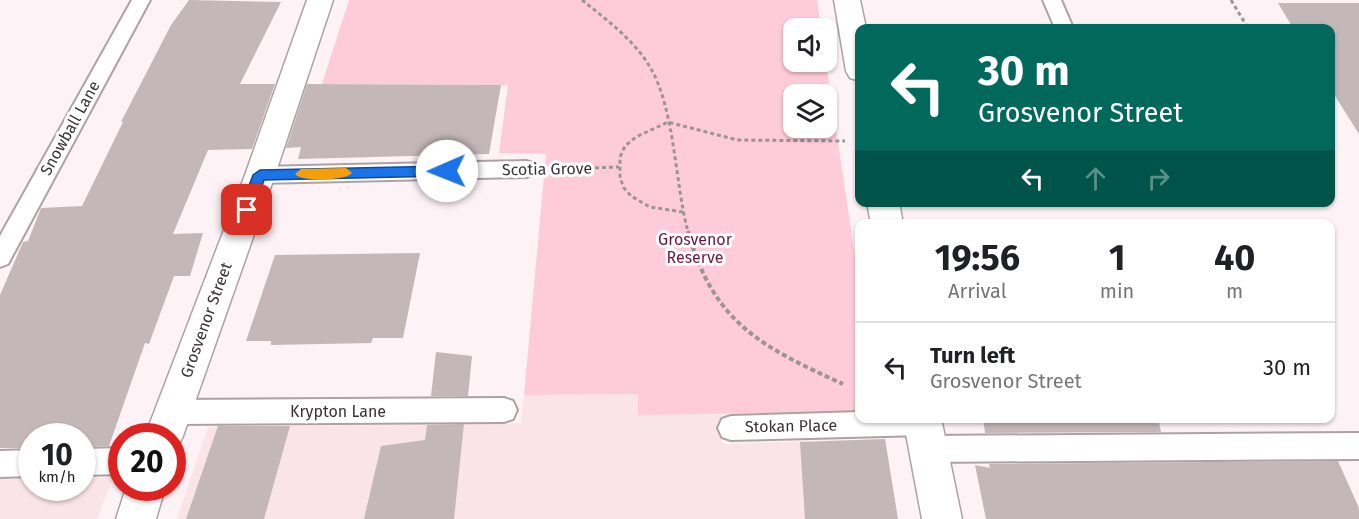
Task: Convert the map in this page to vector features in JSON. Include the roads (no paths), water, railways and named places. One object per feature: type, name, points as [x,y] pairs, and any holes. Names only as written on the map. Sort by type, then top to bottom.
[{"type":"street","name":"Grosvenor Street","points":[[168,423],[260,175],[320,0]]},
{"type":"street","points":[[847,0],[855,44]]},
{"type":"street","points":[[924,430],[942,519]]},
{"type":"street","points":[[136,519],[142,501]]},
{"type":"lane","name":"Snowball Lane","points":[[0,257],[141,0]]},
{"type":"lane","points":[[1052,0],[1062,24]]},
{"type":"lane","name":"Scotia Grove","points":[[260,175],[526,169]]},
{"type":"lane","name":"Krypton Lane","points":[[186,423],[504,410]]},
{"type":"lane","name":"Stokan Place","points":[[731,428],[924,430],[1359,446]]},
{"type":"lane","points":[[0,464],[18,463]]},
{"type":"park label","name":"Grosvenor Reserve","points":[[695,248]]}]
